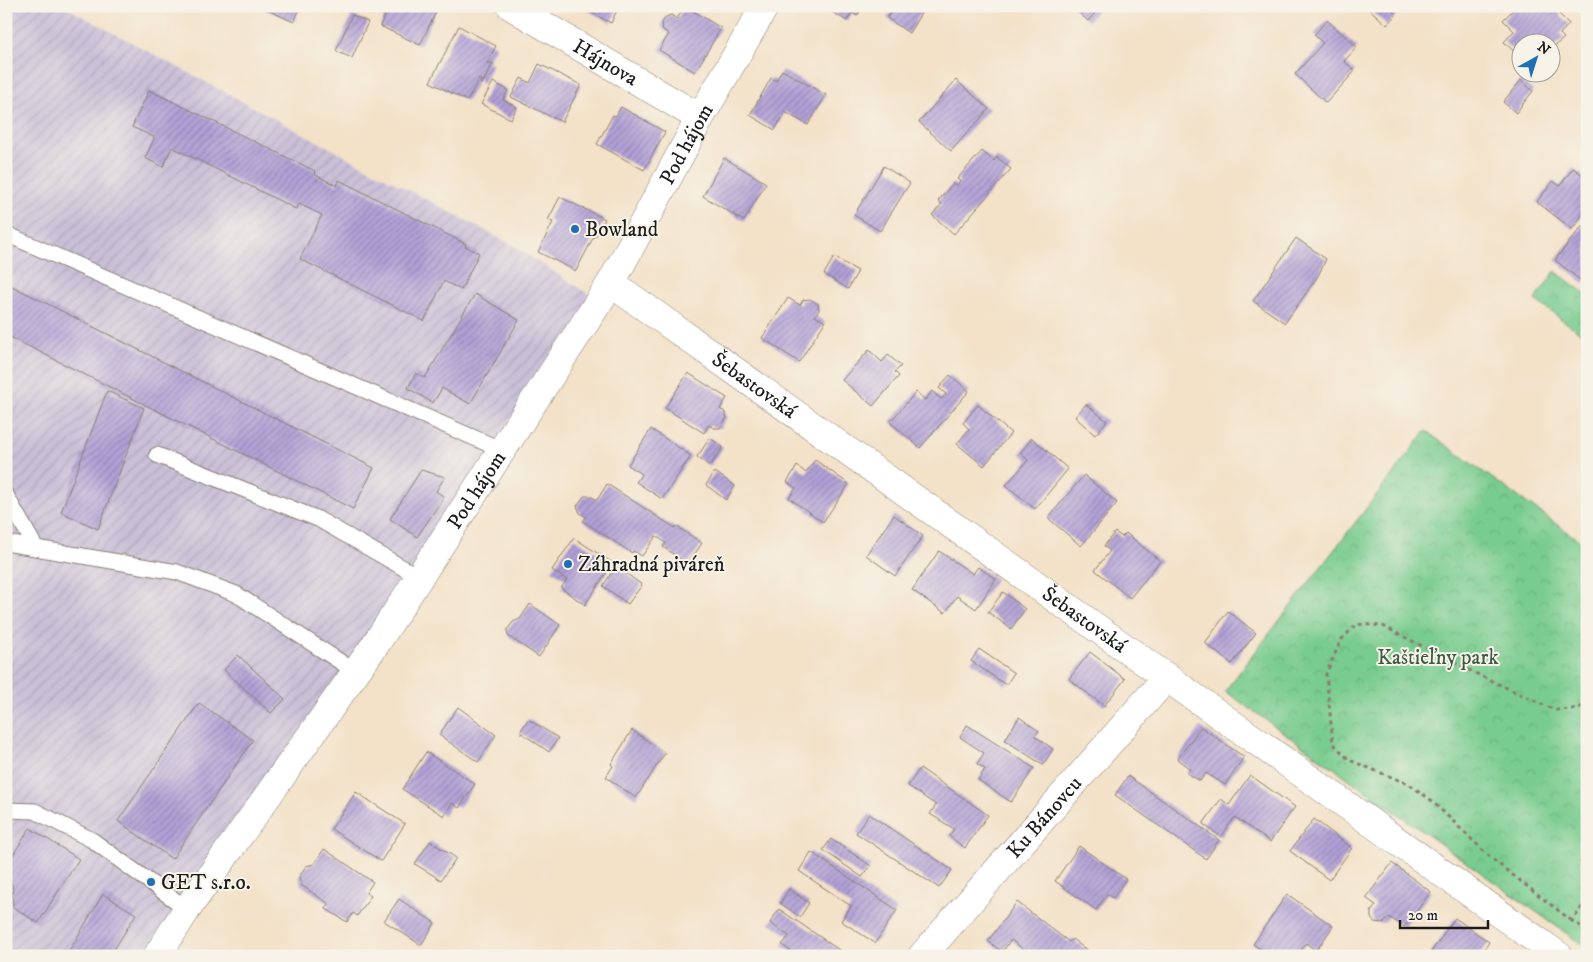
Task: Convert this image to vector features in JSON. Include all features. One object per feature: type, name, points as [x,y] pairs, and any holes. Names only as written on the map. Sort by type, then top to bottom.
[{"type":"street","name":"Hájnova","points":[[511,6],[700,118]]},
{"type":"street","name":"Pod hájom","points":[[158,956],[187,909],[356,672],[611,283],[700,118],[764,6]]},
{"type":"street","name":"Šebastovská","points":[[611,283],[1559,956]]},
{"type":"street","name":"Ku Bánovcu","points":[[922,956],[1167,678]]},
{"type":"lane","points":[[6,234],[502,450]]},
{"type":"lane","points":[[157,455],[318,518],[419,577]]},
{"type":"lane","points":[[6,495],[36,548]]},
{"type":"lane","points":[[6,543],[177,572],[236,594],[356,672]]},
{"type":"lane","points":[[6,810],[35,811],[92,840],[187,909]]},
{"type":"path","points":[[1587,705],[1573,709],[1555,710],[1482,677],[1383,626],[1357,624],[1341,640],[1326,674],[1333,743],[1349,760],[1409,784],[1446,814],[1492,859],[1572,921],[1587,930]]},
{"type":"path","points":[[1587,853],[1581,862],[1587,867]]},
{"type":"path","points":[[1572,921],[1587,900]]},
{"type":"shaded area","points":[[6,6],[63,6],[514,246],[599,301],[170,956],[6,956]]},
{"type":"green space","points":[[1555,271],[1587,295],[1587,327],[1582,334],[1535,300]]},
{"type":"green space","name":"Kaštieľny park","points":[[1426,431],[1587,546],[1587,948],[1225,691]]},
{"type":"building","points":[[264,6],[301,6],[294,22],[263,8]]},
{"type":"building","points":[[378,6],[439,6],[420,45],[380,26],[385,16],[376,12]]},
{"type":"building","points":[[579,6],[619,6],[611,23]]},
{"type":"building","points":[[685,6],[721,28],[695,72],[659,50],[669,34],[663,30],[661,24],[666,17],[671,15],[677,19]]},
{"type":"building","points":[[835,6],[863,6],[857,16],[852,13],[847,21],[832,12]]},
{"type":"building","points":[[894,6],[917,6],[923,10],[909,33],[887,18]]},
{"type":"building","points":[[1072,6],[1101,6],[1088,21]]},
{"type":"building","points":[[1366,6],[1397,6],[1393,11],[1396,15],[1387,25]]},
{"type":"building","points":[[1517,6],[1567,6],[1559,14],[1569,24],[1560,34],[1560,32],[1513,32],[1503,20]]},
{"type":"building","points":[[352,15],[368,22],[352,58],[336,51]]},
{"type":"building","points":[[1327,20],[1357,47],[1344,61],[1355,71],[1326,103],[1295,74],[1323,43],[1314,35]]},
{"type":"building","points":[[459,26],[496,46],[487,63],[493,63],[482,84],[479,79],[467,101],[430,82]]},
{"type":"building","points":[[1510,35],[1510,48],[1504,42]]},
{"type":"building","points":[[539,64],[581,85],[562,122],[511,97],[521,78],[530,83]]},
{"type":"building","points":[[782,70],[826,95],[808,125],[785,112],[775,130],[750,115],[771,78],[776,81]]},
{"type":"building","points":[[956,80],[989,109],[951,151],[919,122]]},
{"type":"building","points":[[493,82],[508,90],[503,100],[517,107],[511,119],[481,104]]},
{"type":"building","points":[[1519,82],[1523,82],[1533,91],[1516,113],[1503,102]]},
{"type":"building","points":[[149,90],[315,171],[314,174],[337,186],[339,180],[466,244],[465,246],[479,253],[461,290],[444,281],[424,321],[300,259],[322,215],[299,204],[296,209],[172,147],[163,167],[145,158],[154,137],[132,127]]},
{"type":"building","points":[[621,107],[665,132],[644,170],[597,144],[613,115],[616,116]]},
{"type":"building","points":[[982,151],[994,161],[997,157],[1011,169],[954,234],[932,215],[942,204],[938,201],[953,183],[956,186],[960,181],[957,179]]},
{"type":"building","points":[[724,158],[766,183],[744,221],[703,196]]},
{"type":"building","points":[[884,166],[910,183],[880,231],[854,215]]},
{"type":"building","points":[[1573,168],[1587,178],[1587,209],[1572,229],[1537,202],[1553,181],[1560,186]]},
{"type":"building","name":"Bowland","points":[[560,197],[605,219],[576,271],[538,252],[553,222],[548,220]]},
{"type":"building","points":[[1587,220],[1587,280],[1584,283],[1555,260]]},
{"type":"building","points":[[1296,238],[1326,259],[1318,276],[1285,323],[1253,301]]},
{"type":"building","points":[[834,257],[858,271],[848,289],[824,274]]},
{"type":"building","points":[[6,283],[374,468],[353,509],[6,335]]},
{"type":"building","points":[[475,294],[519,320],[470,404],[442,388],[433,403],[408,388],[416,373],[425,378]]},
{"type":"building","points":[[788,298],[800,305],[803,300],[810,299],[818,304],[819,310],[815,316],[825,322],[799,362],[762,338]]},
{"type":"building","points":[[869,350],[882,362],[888,355],[901,366],[895,372],[899,376],[873,406],[842,380]]},
{"type":"building","points":[[688,373],[727,398],[720,409],[725,412],[727,418],[720,428],[714,428],[709,425],[704,433],[665,408]]},
{"type":"building","points":[[950,375],[969,391],[920,448],[890,422],[916,392],[925,400],[932,391],[941,399],[946,394],[939,388]]},
{"type":"building","points":[[107,391],[144,408],[98,529],[61,512]]},
{"type":"building","points":[[1086,404],[1107,421],[1095,435],[1075,417]]},
{"type":"building","points":[[978,405],[1011,433],[984,466],[957,444],[969,429],[963,423]]},
{"type":"building","points":[[651,429],[691,456],[662,499],[636,482],[642,474],[628,465]]},
{"type":"building","points":[[710,438],[723,447],[710,466],[697,457]]},
{"type":"building","points":[[1032,438],[1068,469],[1035,509],[1006,485],[1028,460],[1020,453]]},
{"type":"building","points":[[815,460],[849,484],[823,522],[789,498],[796,488],[787,482],[797,466],[806,473]]},
{"type":"building","points":[[421,470],[445,477],[436,491],[444,497],[417,537],[390,519]]},
{"type":"building","points":[[715,472],[735,486],[726,500],[706,485]]},
{"type":"building","points":[[1084,475],[1117,503],[1081,546],[1048,518]]},
{"type":"building","points":[[607,484],[675,528],[676,526],[702,543],[688,564],[663,547],[666,543],[656,536],[642,556],[633,551],[632,553],[583,521],[586,517],[580,513],[577,506],[584,496],[590,496],[597,500]]},
{"type":"building","points":[[894,515],[923,536],[895,576],[866,555]]},
{"type":"building","points":[[1115,532],[1122,537],[1126,533],[1160,561],[1130,598],[1095,570],[1110,551],[1104,546]]},
{"type":"building","points":[[574,538],[613,563],[585,605],[561,588],[567,580],[552,570]]},
{"type":"building","points":[[939,551],[973,574],[978,567],[996,579],[976,609],[957,596],[945,613],[912,590]]},
{"type":"building","points":[[616,566],[642,585],[628,604],[603,586]]},
{"type":"building","points":[[1003,592],[1025,609],[1011,629],[988,612]]},
{"type":"building","points":[[530,604],[560,625],[539,657],[508,636],[507,630],[513,622],[520,619]]},
{"type":"building","points":[[1228,611],[1256,633],[1232,664],[1205,643]]},
{"type":"building","points":[[979,649],[1014,673],[1006,685],[971,661]]},
{"type":"building","points":[[1090,652],[1125,679],[1104,706],[1069,679]]},
{"type":"building","points":[[238,655],[285,699],[271,713],[224,670]]},
{"type":"building","points":[[199,703],[253,740],[172,859],[118,821]]},
{"type":"building","points":[[458,707],[496,735],[478,762],[439,735]]},
{"type":"building","points":[[1019,717],[1039,731],[1035,736],[1053,749],[1043,765],[1005,740]]},
{"type":"building","points":[[528,719],[558,738],[549,752],[520,732]]},
{"type":"building","points":[[967,725],[1034,768],[1011,802],[978,780],[985,769],[977,764],[984,753],[960,737]]},
{"type":"building","points":[[1201,727],[1244,757],[1225,785],[1206,773],[1200,781],[1187,773],[1190,769],[1177,759]]},
{"type":"building","points":[[632,730],[665,753],[636,798],[606,777],[613,766],[611,764]]},
{"type":"building","points":[[426,752],[475,784],[459,808],[452,803],[444,816],[402,789]]},
{"type":"building","points":[[920,768],[988,815],[965,848],[949,836],[954,829],[930,814],[936,805],[908,786]]},
{"type":"building","points":[[1250,775],[1295,807],[1270,842],[1235,817],[1221,837],[1203,824],[1221,799],[1229,805]]},
{"type":"building","points":[[1128,776],[1219,840],[1206,859],[1115,795]]},
{"type":"building","points":[[356,792],[405,824],[381,861],[331,829]]},
{"type":"building","points":[[869,814],[952,870],[939,888],[856,833]]},
{"type":"building","points":[[1314,819],[1352,848],[1329,880],[1290,851]]},
{"type":"building","points":[[30,828],[79,859],[38,923],[13,907],[12,884],[6,881],[6,866]]},
{"type":"building","points":[[831,839],[871,866],[862,877],[823,850]]},
{"type":"building","points":[[430,841],[456,858],[441,880],[415,864]]},
{"type":"building","points":[[1079,846],[1126,879],[1113,898],[1107,894],[1096,910],[1055,881]]},
{"type":"building","points":[[324,849],[373,882],[366,893],[371,896],[357,916],[353,913],[347,922],[326,909],[329,904],[301,885],[299,877],[306,866],[314,864]]},
{"type":"building","points":[[811,852],[897,910],[875,943],[841,921],[851,906],[799,871]]},
{"type":"building","points":[[1392,863],[1431,892],[1404,927],[1389,917],[1384,923],[1374,922],[1371,918],[1371,912],[1376,905],[1366,898]]},
{"type":"building","points":[[789,889],[809,903],[800,917],[780,903]]},
{"type":"building","points":[[103,894],[136,914],[110,956],[66,956]]},
{"type":"building","points":[[1287,894],[1333,926],[1316,951],[1306,943],[1297,956],[1270,956],[1253,944]]},
{"type":"building","points":[[399,899],[435,923],[421,945],[384,921]]},
{"type":"building","points":[[1017,902],[1069,942],[1072,939],[1095,956],[1060,954],[1047,956],[1040,950],[1036,956],[1032,956],[1011,940],[1002,952],[988,941]]},
{"type":"building","points":[[779,909],[848,956],[796,956],[782,945],[789,936],[770,923]]},
{"type":"building","points":[[1455,918],[1489,942],[1480,956],[1428,956]]},
{"type":"place","name":"Bowland","points":[[575,229]]},
{"type":"place","name":"Záhradná piváreň","points":[[568,564]]},
{"type":"place","name":"GET s.r.o.","points":[[151,882]]}]
